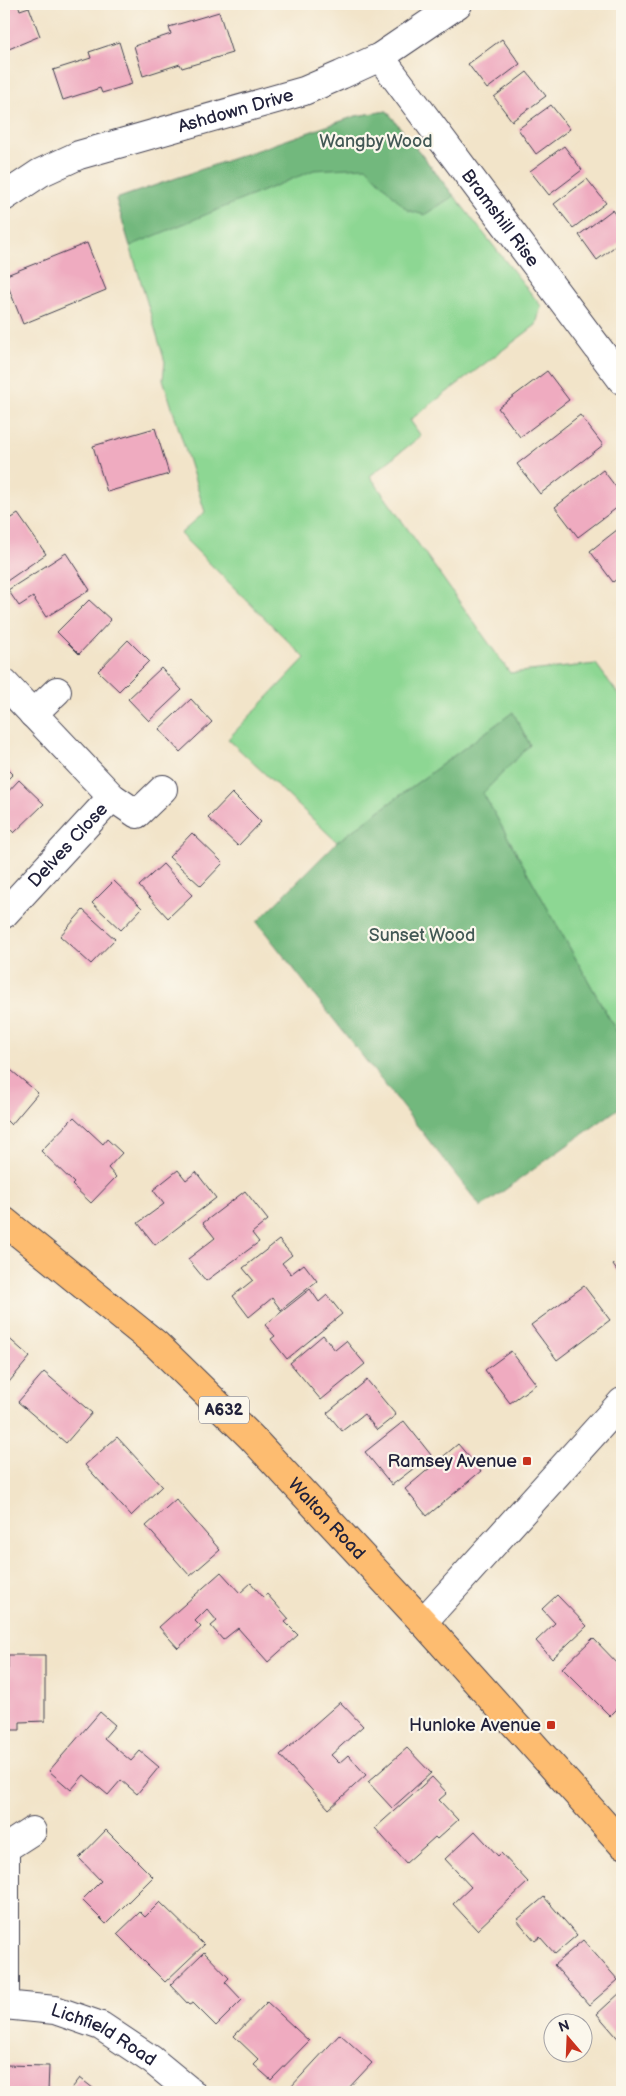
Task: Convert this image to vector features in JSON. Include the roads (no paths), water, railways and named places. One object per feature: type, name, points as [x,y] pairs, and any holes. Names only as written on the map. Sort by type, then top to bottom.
[{"type":"main road","name":"Walton Road","points":[[4,1221],[157,1345],[251,1437],[423,1622],[622,1844]]},
{"type":"street","name":"Ashdown Drive","points":[[4,197],[40,173],[79,155],[304,90],[380,57],[458,4]]},
{"type":"street","name":"Bramshill Rise","points":[[380,57],[622,380]]},
{"type":"street","name":"Delves Close","points":[[4,683],[112,797],[137,814],[163,789]]},
{"type":"street","points":[[33,714],[58,691]]},
{"type":"street","name":"Delves Close","points":[[4,914],[112,797]]},
{"type":"street","points":[[423,1622],[622,1402]]},
{"type":"street","name":"Lichfield Road","points":[[32,1831],[4,1849],[4,2005],[55,2010],[101,2026],[152,2060],[191,2092]]},
{"type":"place","name":"Ramsey Avenue","points":[[527,1461]]},
{"type":"place","name":"Hunloke Avenue","points":[[551,1725]]},
{"type":"park label","name":"Wangby Wood","points":[[376,141]]},
{"type":"park label","name":"Sunset Wood","points":[[422,935]]}]
